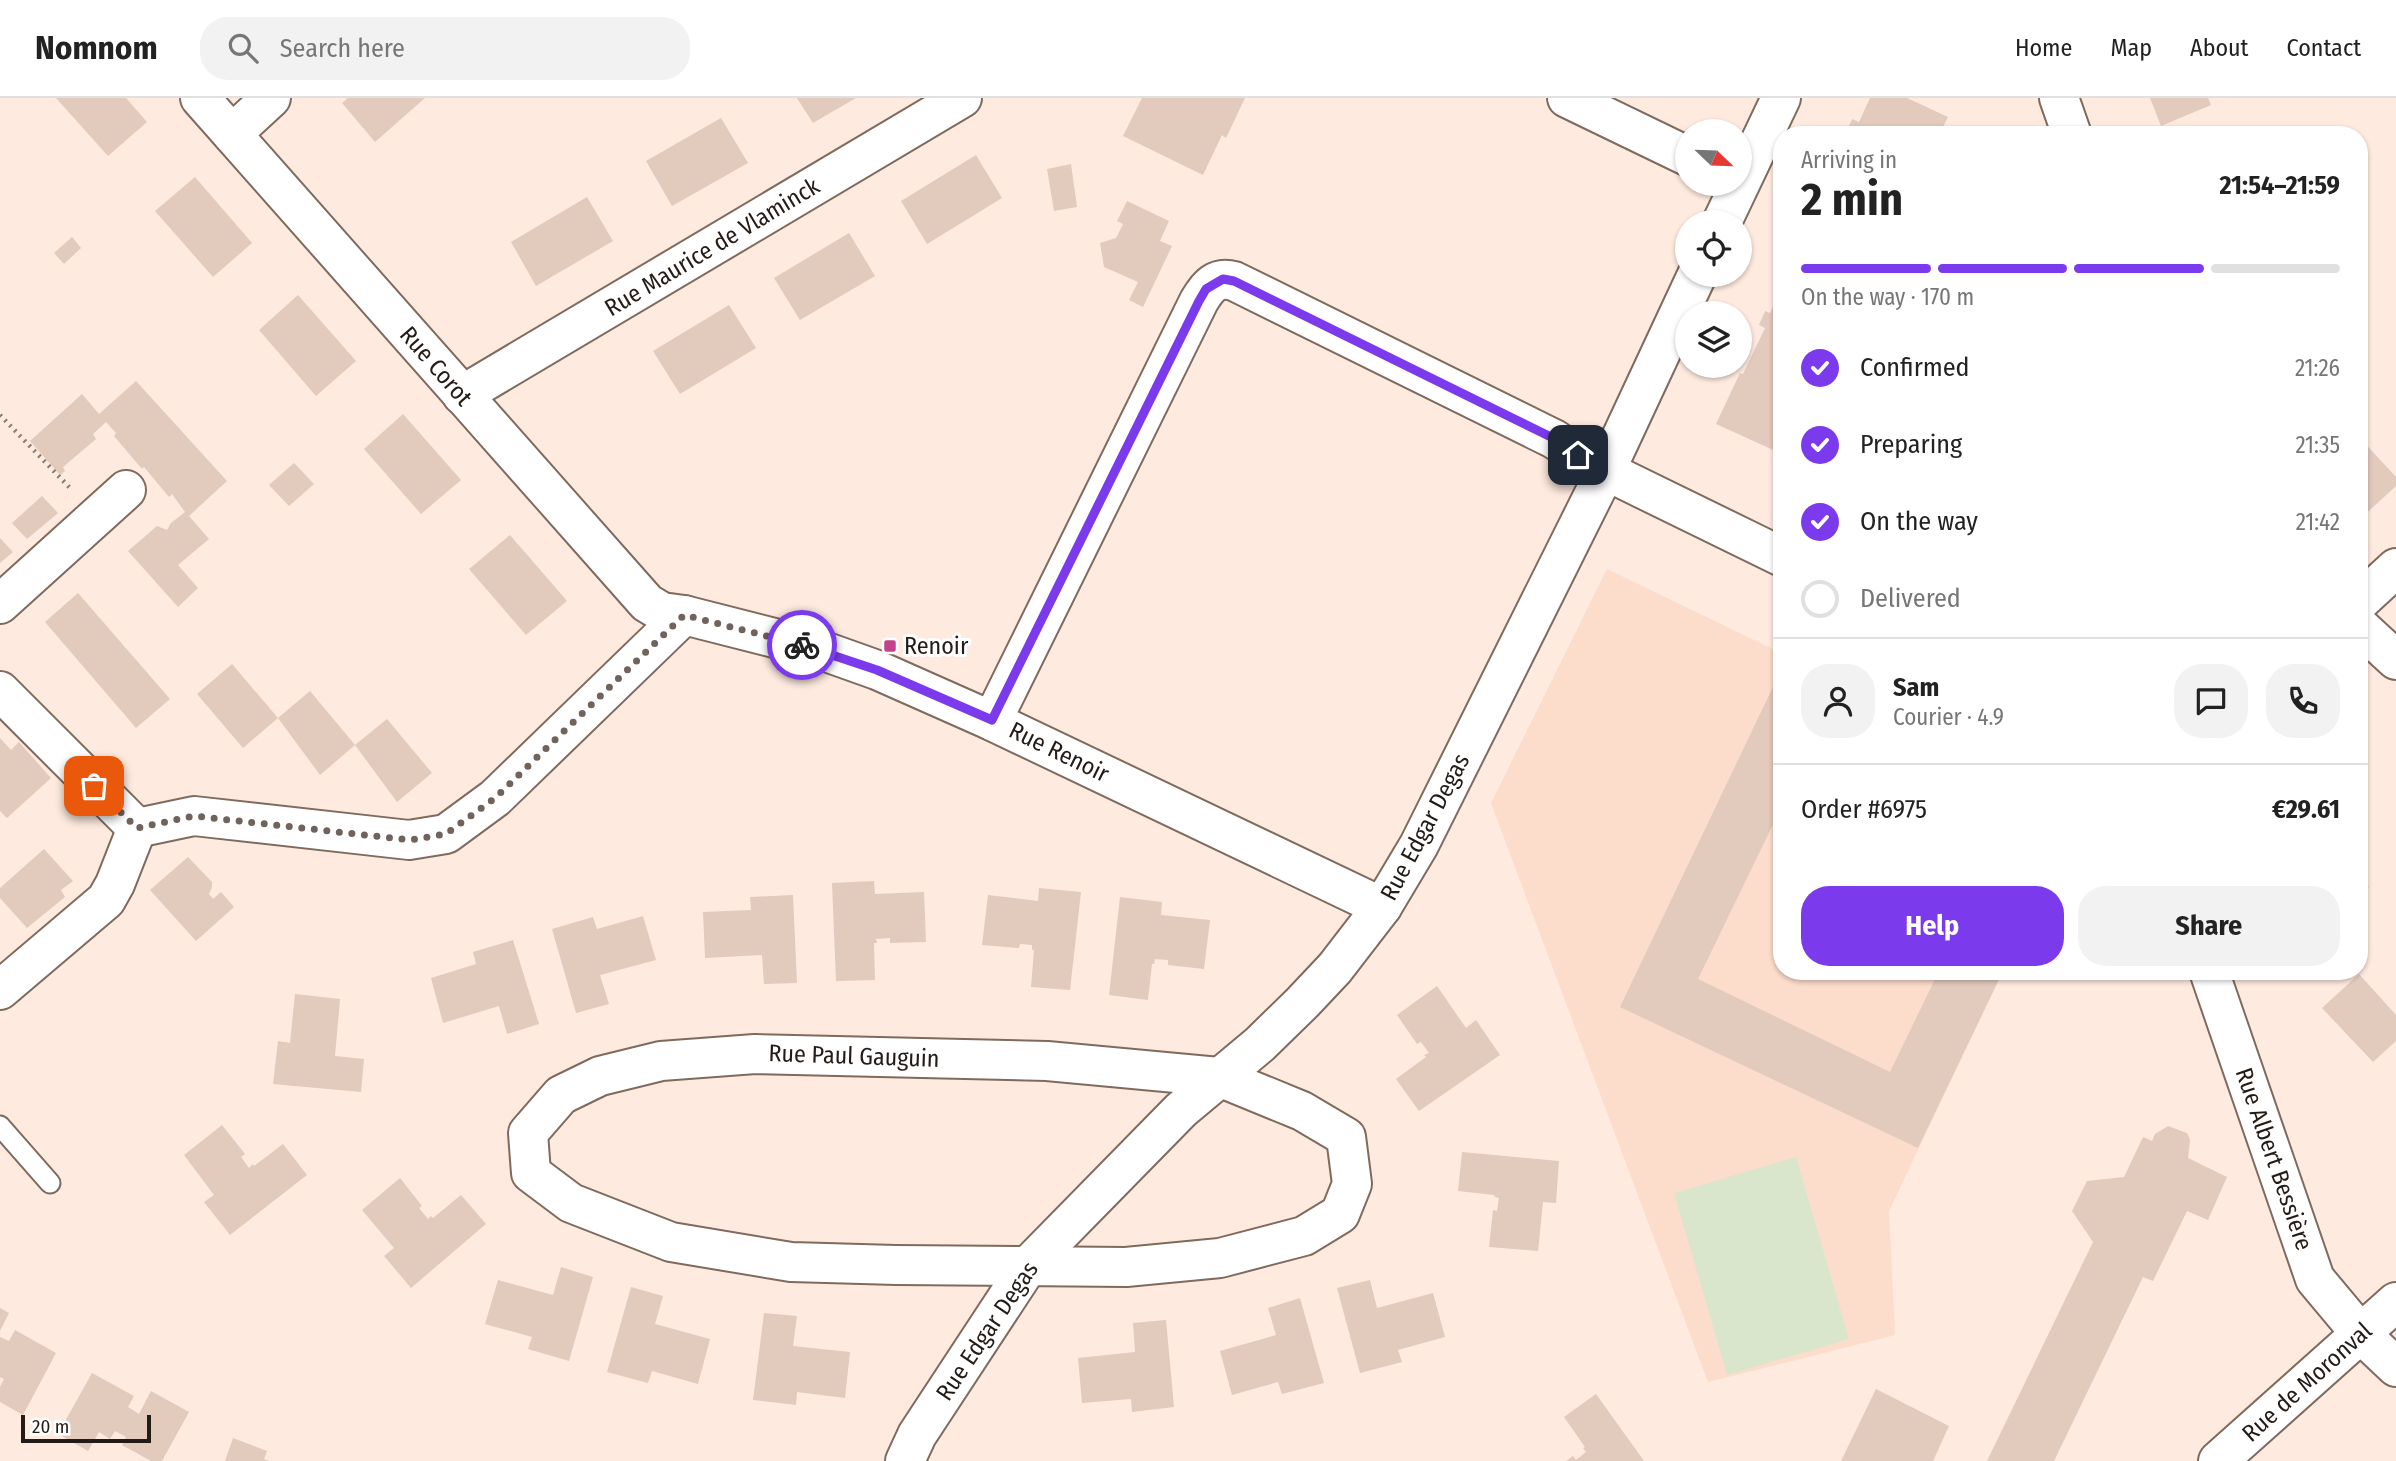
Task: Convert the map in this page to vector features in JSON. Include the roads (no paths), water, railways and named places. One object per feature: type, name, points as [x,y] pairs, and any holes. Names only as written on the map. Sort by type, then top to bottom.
[{"type":"street","name":"Rue Corot","points":[[200,98],[647,603],[662,611],[684,615]]},
{"type":"street","points":[[232,134],[271,98]]},
{"type":"street","name":"Rue Maurice de Vlaminck","points":[[462,395],[962,98]]},
{"type":"street","points":[[1567,98],[1675,150]]},
{"type":"street","points":[[1752,157],[1781,98]]},
{"type":"street","points":[[2059,98],[2069,126]]},
{"type":"street","points":[[992,720],[1199,301],[1206,289],[1219,280],[1234,281],[1247,287],[1555,439],[1606,470],[1773,553]]},
{"type":"street","name":"Rue Edgar Degas","points":[[905,1461],[917,1435],[1028,1266],[1181,1110],[1259,1044],[1303,1002],[1335,968],[1382,907],[1419,845],[1606,470],[1691,287]]},
{"type":"street","points":[[0,604],[126,490]]},
{"type":"street","points":[[2368,594],[2396,568]]},
{"type":"street","points":[[137,828],[194,816],[410,840],[446,834],[495,798],[684,615]]},
{"type":"street","name":"Rue Renoir","points":[[684,615],[818,649],[877,670],[992,720],[1382,907]]},
{"type":"street","points":[[2368,634],[2396,660]]},
{"type":"street","points":[[0,691],[137,828]]},
{"type":"street","points":[[0,990],[106,900],[116,884],[137,828]]},
{"type":"street","name":"Rue Albert Bessière","points":[[2212,980],[2315,1279],[2361,1334],[2396,1367]]},
{"type":"street","name":"Rue Paul Gauguin","points":[[755,1054],[1047,1061],[1219,1077],[1302,1111],[1346,1137],[1352,1184],[1340,1214],[1304,1236],[1220,1258],[1126,1266],[1028,1266],[791,1262],[671,1242],[571,1203],[531,1173],[528,1133],[561,1095],[600,1076],[662,1061],[755,1054]]},
{"type":"street","name":"Rue de Moronval","points":[[2217,1461],[2396,1301]]},
{"type":"lane","points":[[0,1126],[50,1183]]},
{"type":"place","name":"Renoir","points":[[890,646]]}]
